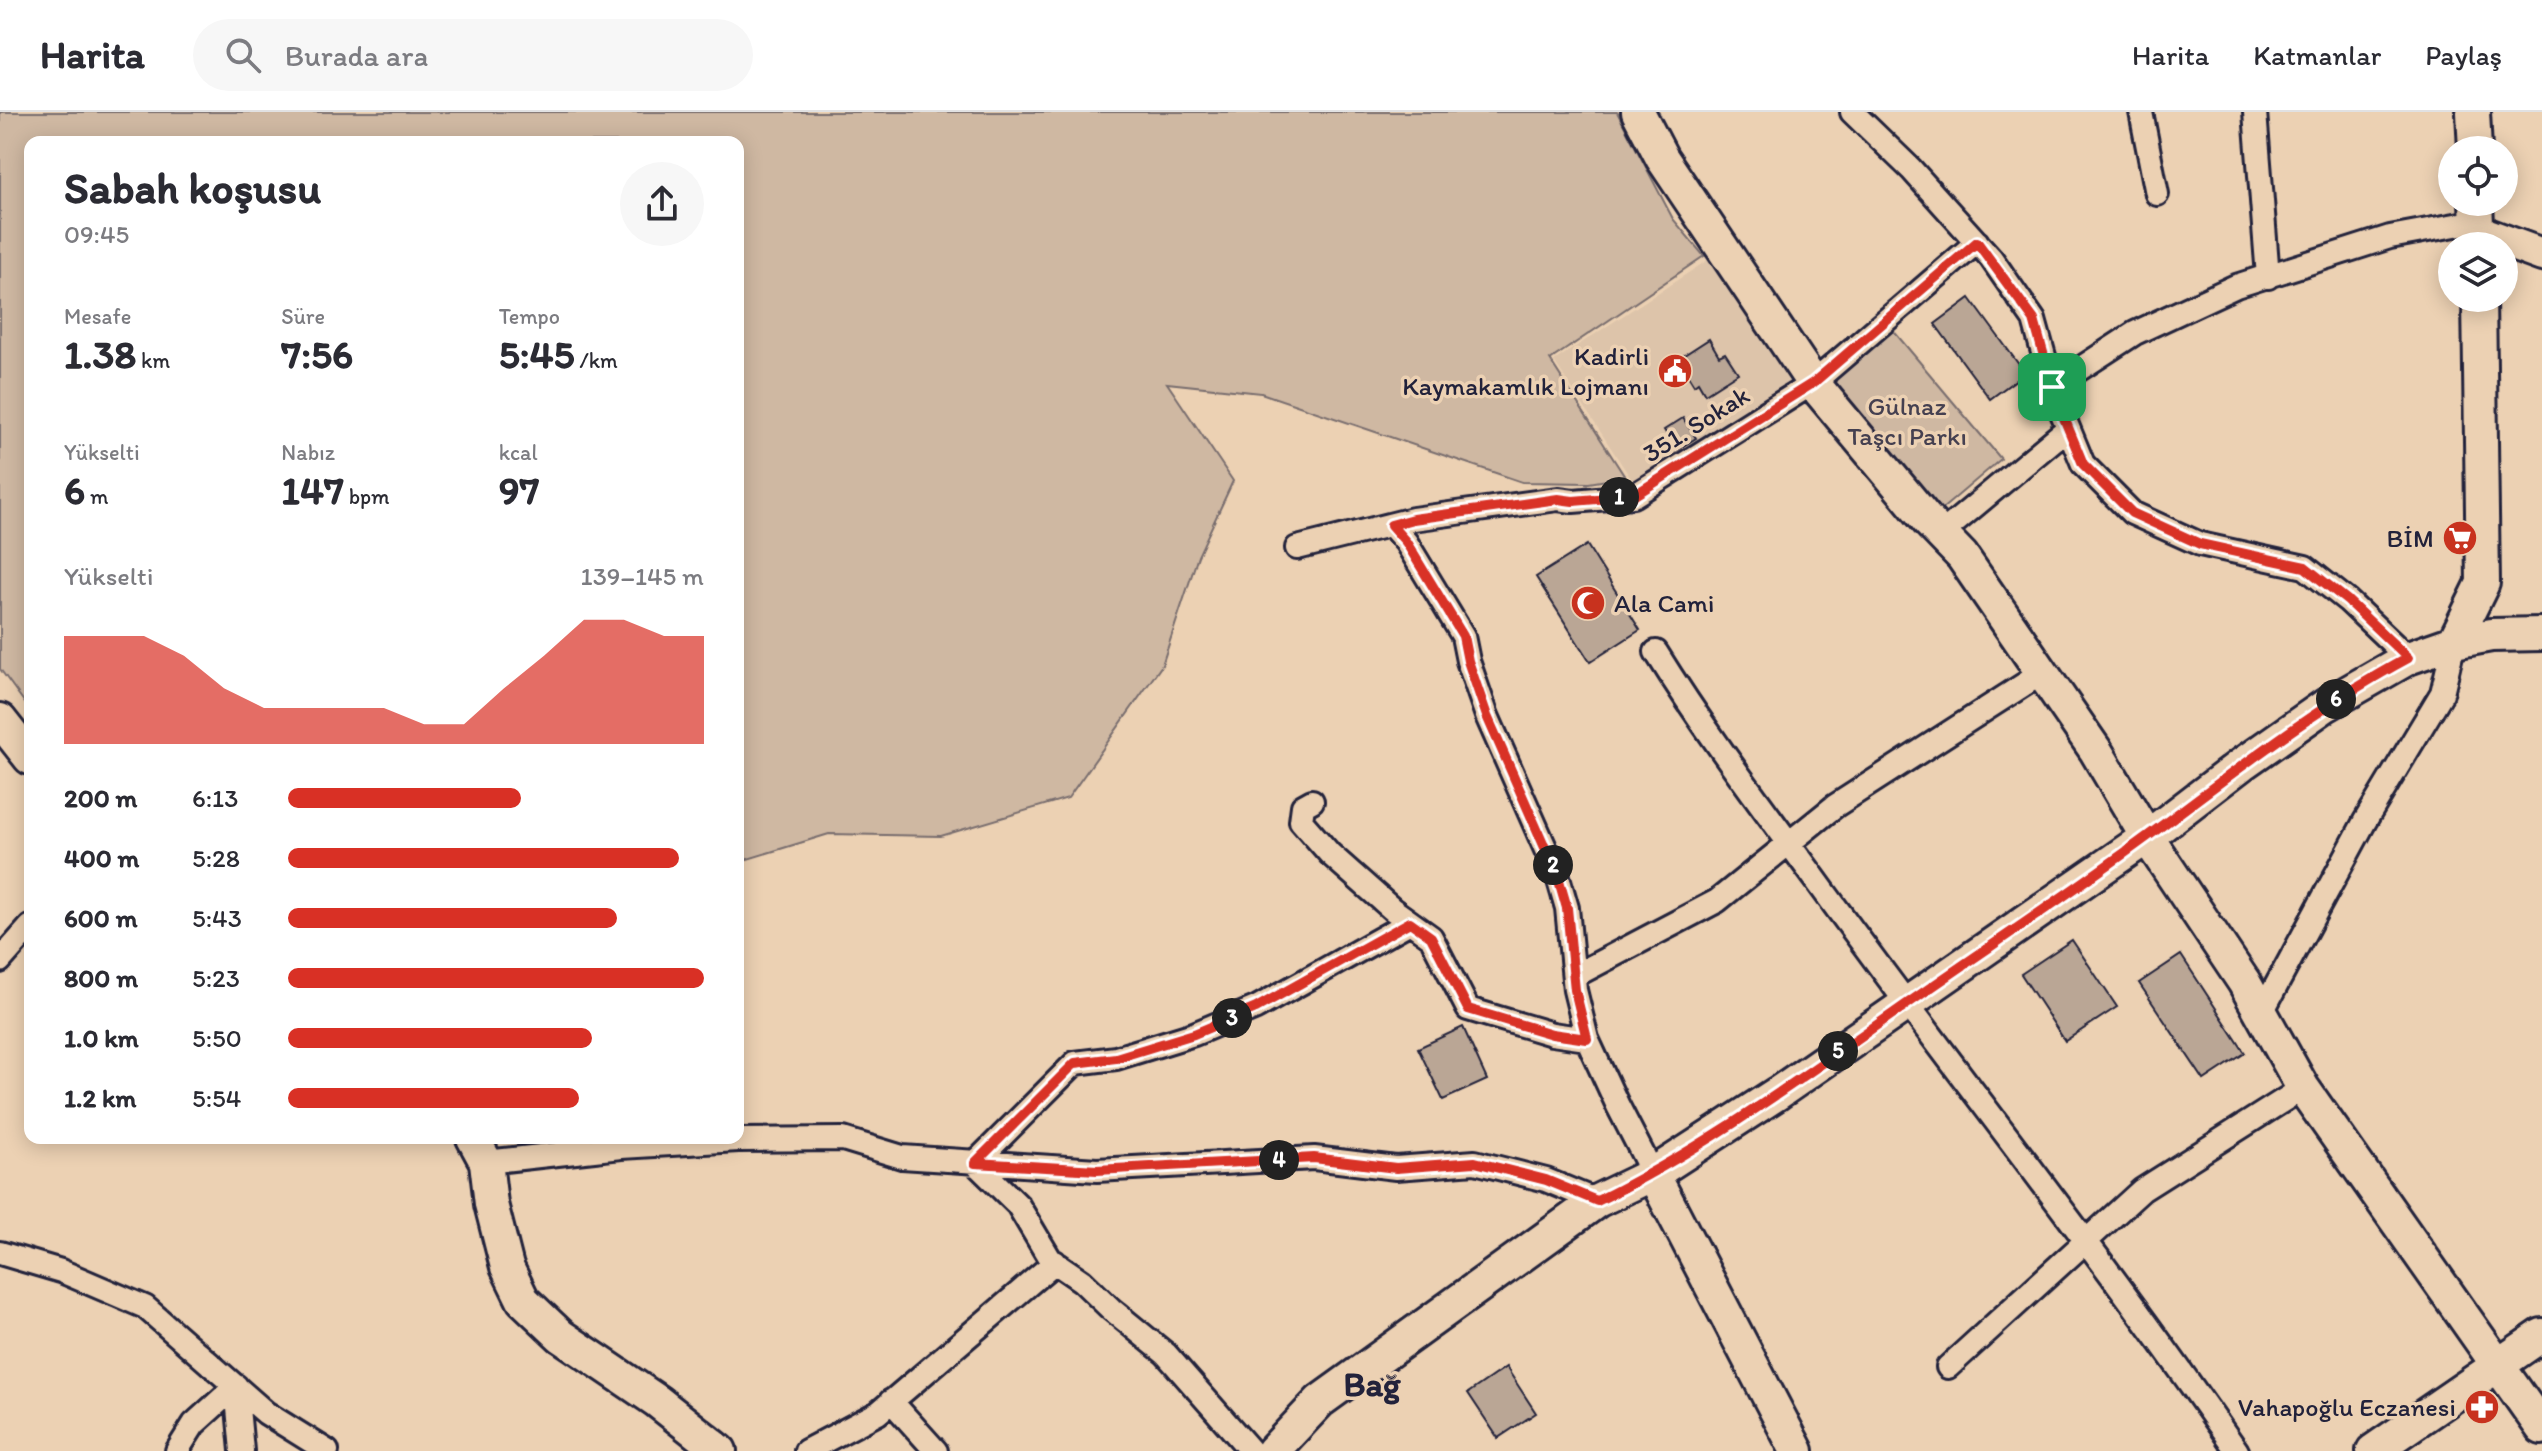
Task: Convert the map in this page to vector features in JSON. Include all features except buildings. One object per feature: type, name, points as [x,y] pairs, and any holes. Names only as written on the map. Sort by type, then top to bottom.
[{"type":"street","points":[[1638,112],[1662,158],[1813,383],[1962,556],[2096,751],[2147,837],[2262,1012],[2303,1088],[2542,1428]]},
{"type":"street","points":[[1852,112],[1911,169],[1977,242],[2034,320],[2052,387],[2083,464],[2132,513],[2200,544],[2305,567],[2348,601],[2408,658]]},
{"type":"street","points":[[2141,112],[2157,194]]},
{"type":"street","points":[[2255,112],[2268,277]]},
{"type":"street","points":[[2473,112],[2474,136]]},
{"type":"street","points":[[2052,387],[2135,333],[2236,286],[2390,237],[2477,225],[2542,255]]},
{"type":"street","name":"351. Sokak","points":[[1297,548],[1413,519],[1558,499],[1573,501],[1633,496],[1813,383],[1977,242]]},
{"type":"street","points":[[2262,1012],[2365,821],[2442,693],[2454,642],[2483,583],[2479,312]]},
{"type":"street","points":[[1941,534],[2068,428]]},
{"type":"street","points":[[1391,525],[1406,542],[1463,636],[1487,716],[1558,877],[1567,908],[1574,976],[1587,1039],[1618,1106],[1797,1451]]},
{"type":"street","points":[[1273,1451],[1320,1401],[1597,1201],[1653,1174],[1778,1093],[2147,837],[2326,705],[2408,658],[2454,642],[2491,635],[2542,634]]},
{"type":"street","points":[[1656,652],[1693,712],[1906,1004],[2153,1328],[2237,1451]]},
{"type":"street","points":[[1574,976],[1717,901],[1835,806],[2042,673]]},
{"type":"street","points":[[0,720],[24,750]]},
{"type":"street","points":[[1312,801],[1303,806],[1301,821],[1330,854],[1392,909],[1431,937],[1468,1009],[1552,1034],[1587,1039]]},
{"type":"street","points":[[975,1163],[1075,1063],[1116,1058],[1194,1034],[1256,1008],[1410,922]]},
{"type":"street","points":[[0,961],[24,934]]},
{"type":"street","points":[[1948,1367],[2142,1190],[2303,1088]]},
{"type":"street","points":[[744,1140],[843,1139],[902,1157],[1097,1170],[1314,1158],[1396,1168],[1475,1162],[1546,1180],[1597,1201]]},
{"type":"street","points":[[670,1144],[480,1150],[499,1241],[523,1300],[554,1330],[657,1401],[720,1451]]},
{"type":"street","points":[[975,1163],[1018,1205],[1055,1262],[1082,1281],[1166,1354],[1251,1451]]},
{"type":"street","points":[[0,1253],[61,1271],[145,1307],[266,1413],[327,1451]]},
{"type":"street","points":[[806,1451],[878,1413],[1055,1262]]},
{"type":"street","points":[[2382,1448],[2498,1363],[2542,1335]]},
{"type":"street","points":[[177,1451],[194,1424],[236,1386]]},
{"type":"street","points":[[236,1386],[242,1451]]},
{"type":"street","points":[[891,1401],[936,1451]]},
{"type":"shaded area","name":"Kadirli Kaymakamlık Lojmanı","points":[[1714,256],[1797,381],[1636,486],[1554,361]]},
{"type":"green space","points":[[0,112],[1617,112],[1673,219],[1704,256],[1550,360],[1625,477],[1589,483],[1522,482],[1261,393],[1167,383],[1233,481],[1198,556],[1162,665],[1068,798],[941,836],[829,834],[744,860],[744,136],[24,136],[24,702],[0,669]]},
{"type":"green space","name":"Gülnaz Taşcı Parkı","points":[[1886,322],[2001,459],[1928,521],[1813,383]]},
{"type":"place","name":"Kadirli Kaymakamlık Lojmanı","points":[[1675,371]]},
{"type":"place","name":"BİM","points":[[2460,538]]},
{"type":"place","name":"Ala Cami","points":[[1588,603]]},
{"type":"place","name":"Vahapoğlu Eczanesi","points":[[2482,1407]]},
{"type":"district","name":"Bağ","points":[[1372,1384]]},
{"type":"route","points":[[1977,242],[2034,320],[2052,387],[2083,464],[2132,513],[2200,544],[2305,567],[2348,601],[2408,658],[2326,705],[2147,837],[1778,1093],[1653,1174],[1597,1201],[1546,1180],[1475,1162],[1396,1168],[1314,1158],[1097,1170],[975,1163],[1075,1063],[1116,1058],[1194,1034],[1256,1008],[1410,922],[1431,937],[1468,1009],[1552,1034],[1587,1039],[1575,990],[1567,908],[1558,877],[1487,716],[1463,636],[1406,542],[1391,525],[1413,519],[1558,499],[1573,501],[1633,496],[1813,383],[1977,242]]}]
